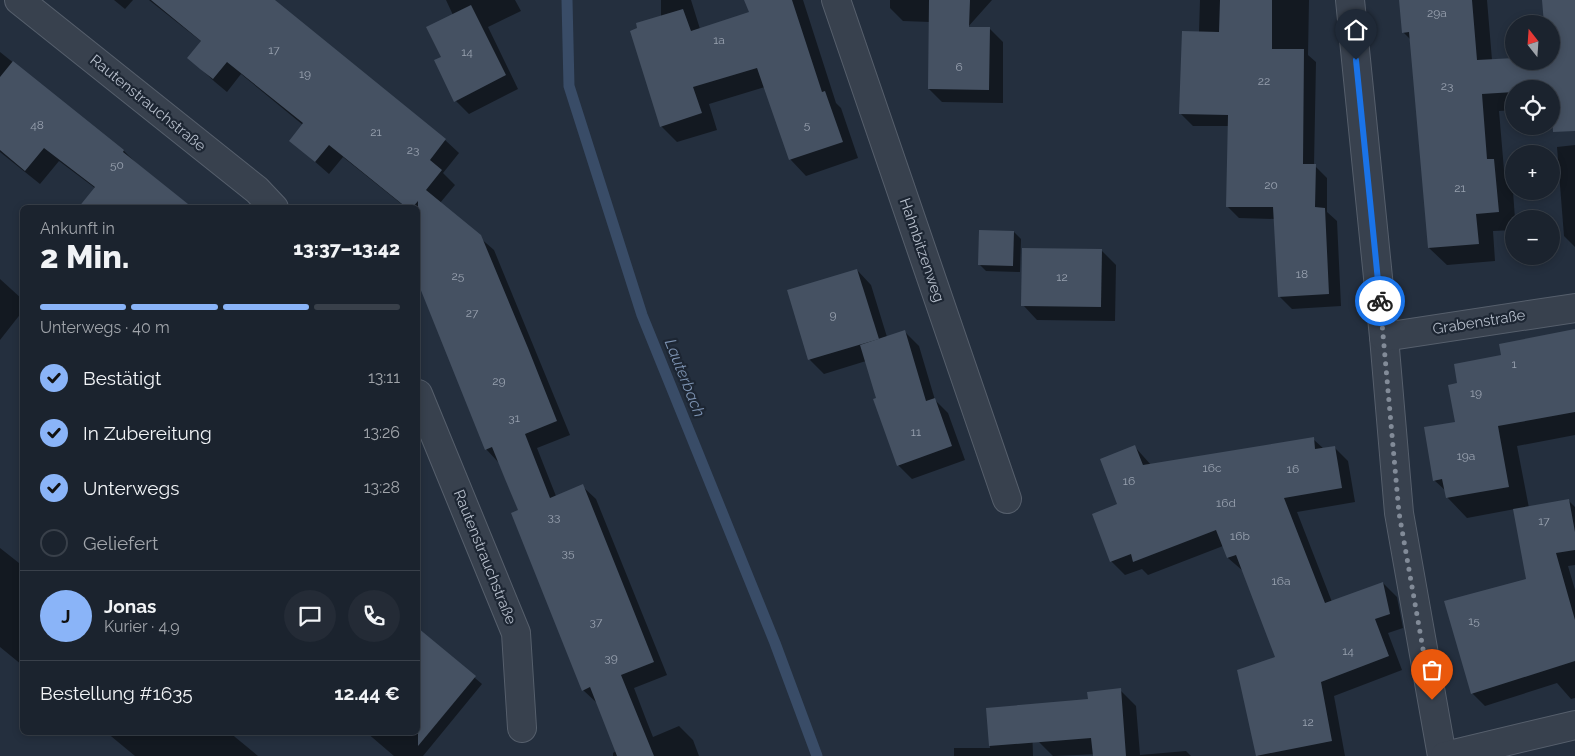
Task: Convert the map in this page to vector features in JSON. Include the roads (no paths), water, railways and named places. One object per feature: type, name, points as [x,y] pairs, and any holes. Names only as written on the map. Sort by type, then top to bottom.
[{"type":"street","name":"Rautenstrauchstraße","points":[[19,0],[257,190],[271,205]]},
{"type":"street","name":"Hahnbitzenweg","points":[[836,0],[1007,500]]},
{"type":"street","points":[[1350,0],[1384,337],[1399,513],[1443,756],[1575,725]]},
{"type":"street","name":"Grabenstraße","points":[[1384,337],[1575,308]]},
{"type":"street","name":"Rautenstrauchstraße","points":[[420,399],[516,634],[522,728]]},
{"type":"waterway","name":"Lauterbach","points":[[567,0],[569,86],[642,315],[775,643],[817,756]]}]
